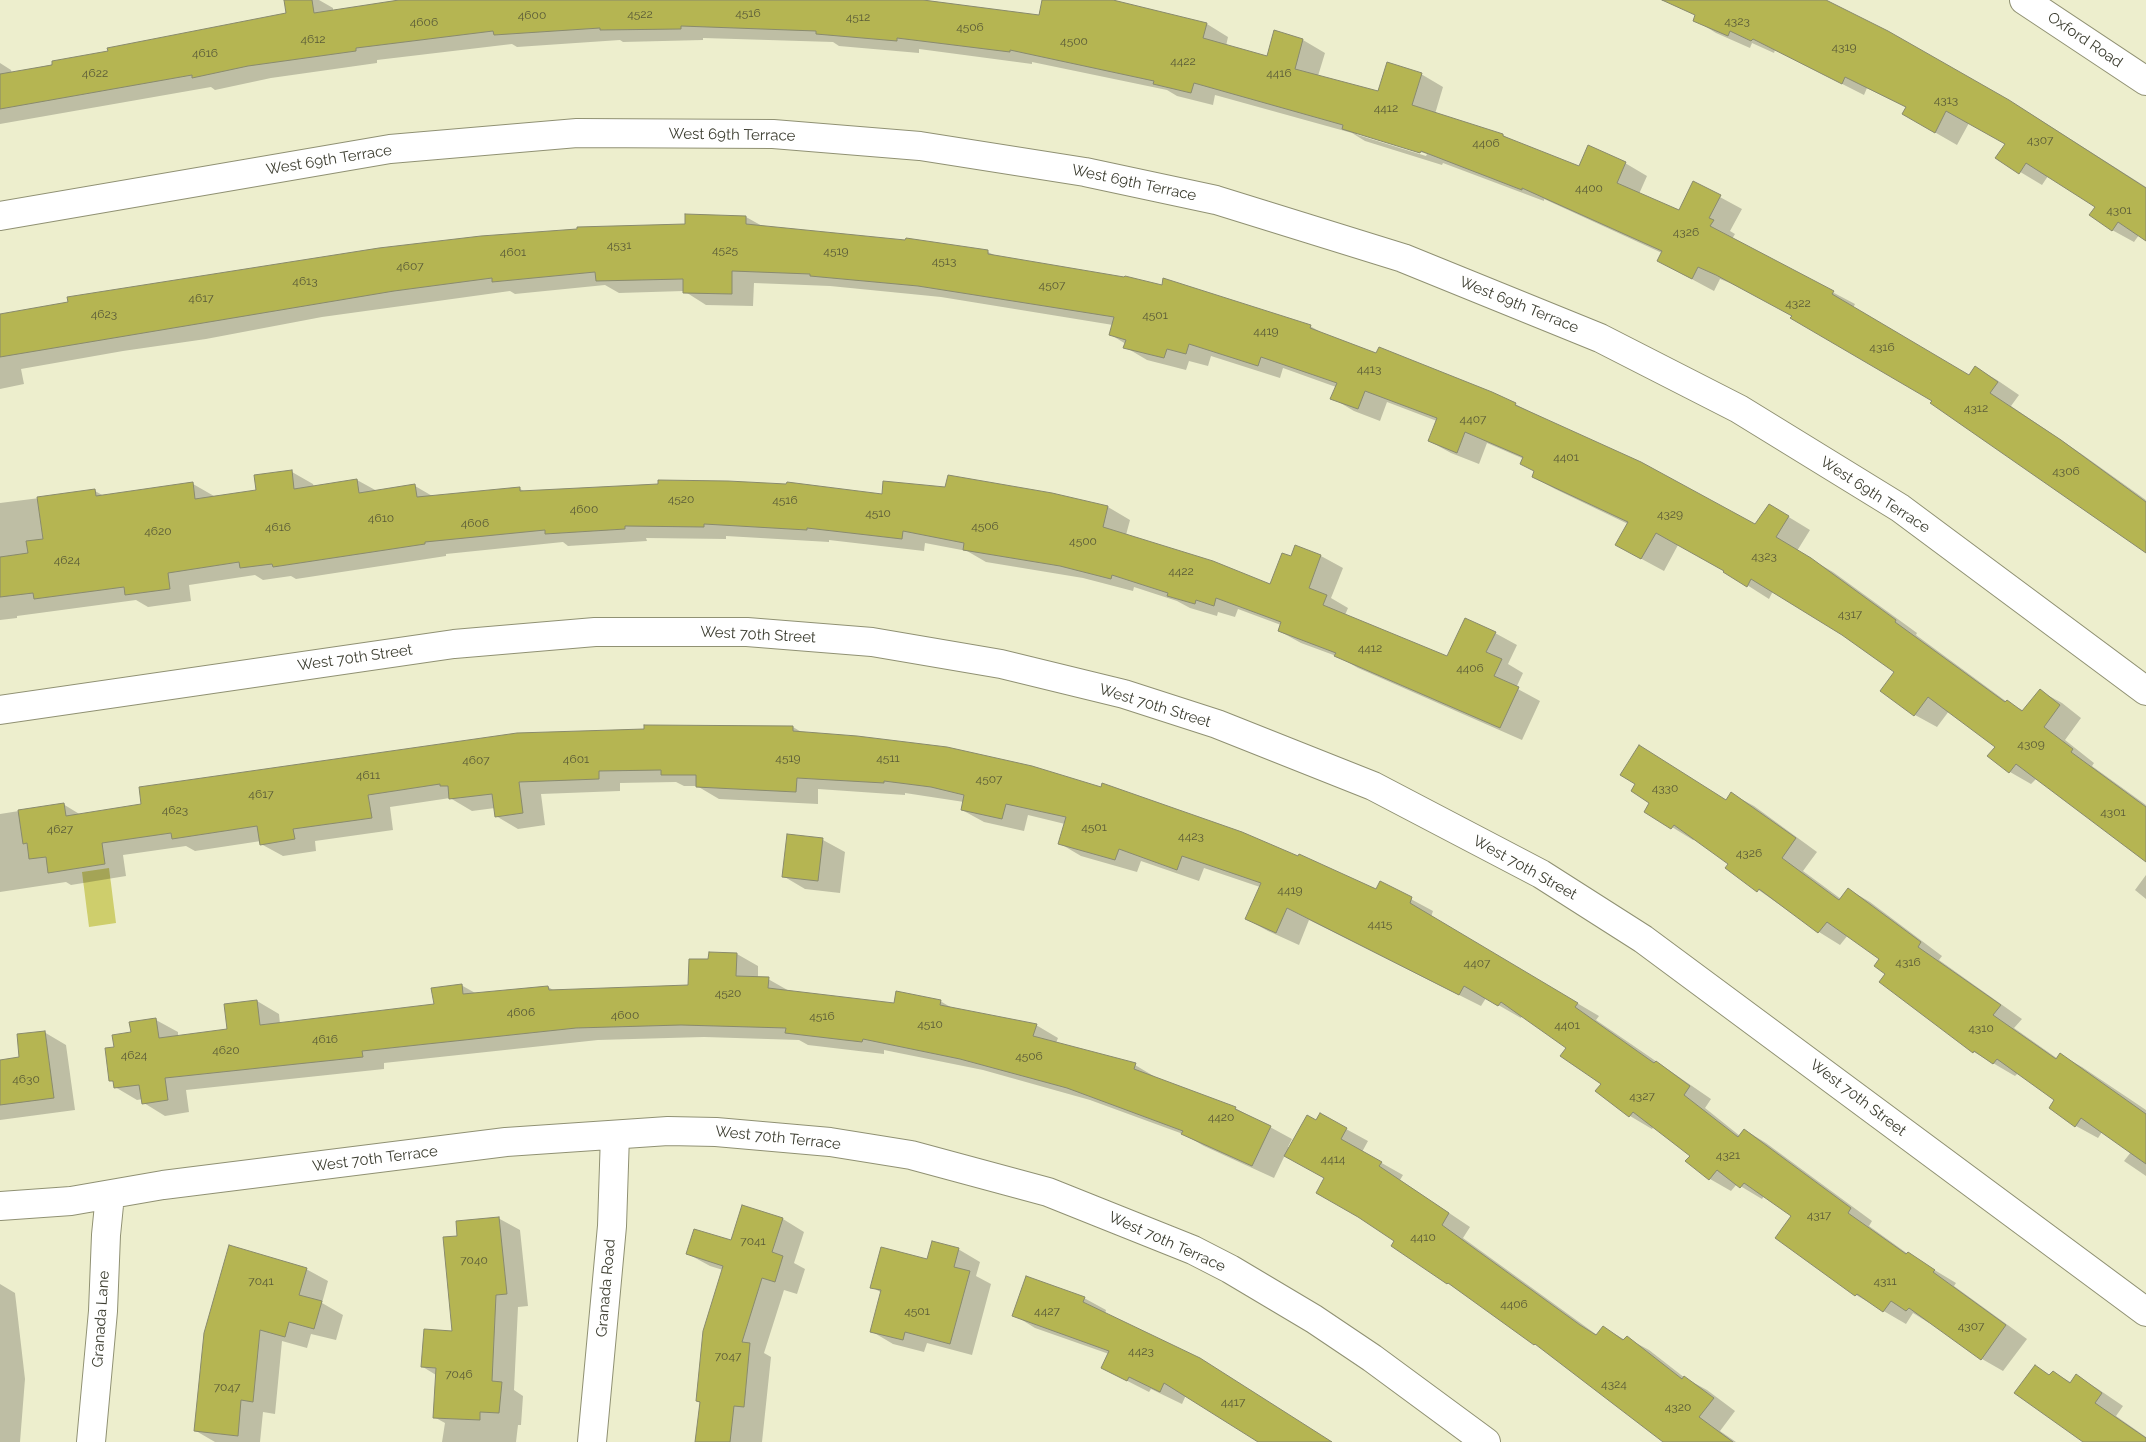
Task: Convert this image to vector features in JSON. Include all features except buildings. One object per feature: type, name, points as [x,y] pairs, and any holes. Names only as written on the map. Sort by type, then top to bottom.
[{"type":"street","name":"Oxford Road","points":[[2024,0],[2146,81]]},
{"type":"street","name":"West 69th Terrace","points":[[0,216],[390,149],[577,133],[773,134],[920,146],[1085,172],[1216,200],[1403,258],[1600,338],[1738,409],[1900,508],[2146,690]]},
{"type":"street","name":"West 70th Street","points":[[0,710],[454,644],[595,632],[748,632],[872,642],[1001,664],[1124,694],[1218,724],[1373,786],[1541,874],[1643,939],[2146,1312]]},
{"type":"street","name":"West 70th Terrace","points":[[0,1206],[71,1201],[110,1196],[163,1185],[506,1142],[668,1131],[716,1132],[830,1142],[911,1155],[1048,1192],[1193,1250],[1230,1269],[1314,1319],[1372,1358],[1486,1442]]},
{"type":"street","name":"Granada Road","points":[[592,1442],[612,1226],[615,1134]]},
{"type":"street","name":"Granada Lane","points":[[91,1442],[103,1311],[106,1235],[110,1196]]},
{"type":"shaded area","points":[[109,868],[116,923],[89,927],[82,872]]}]
